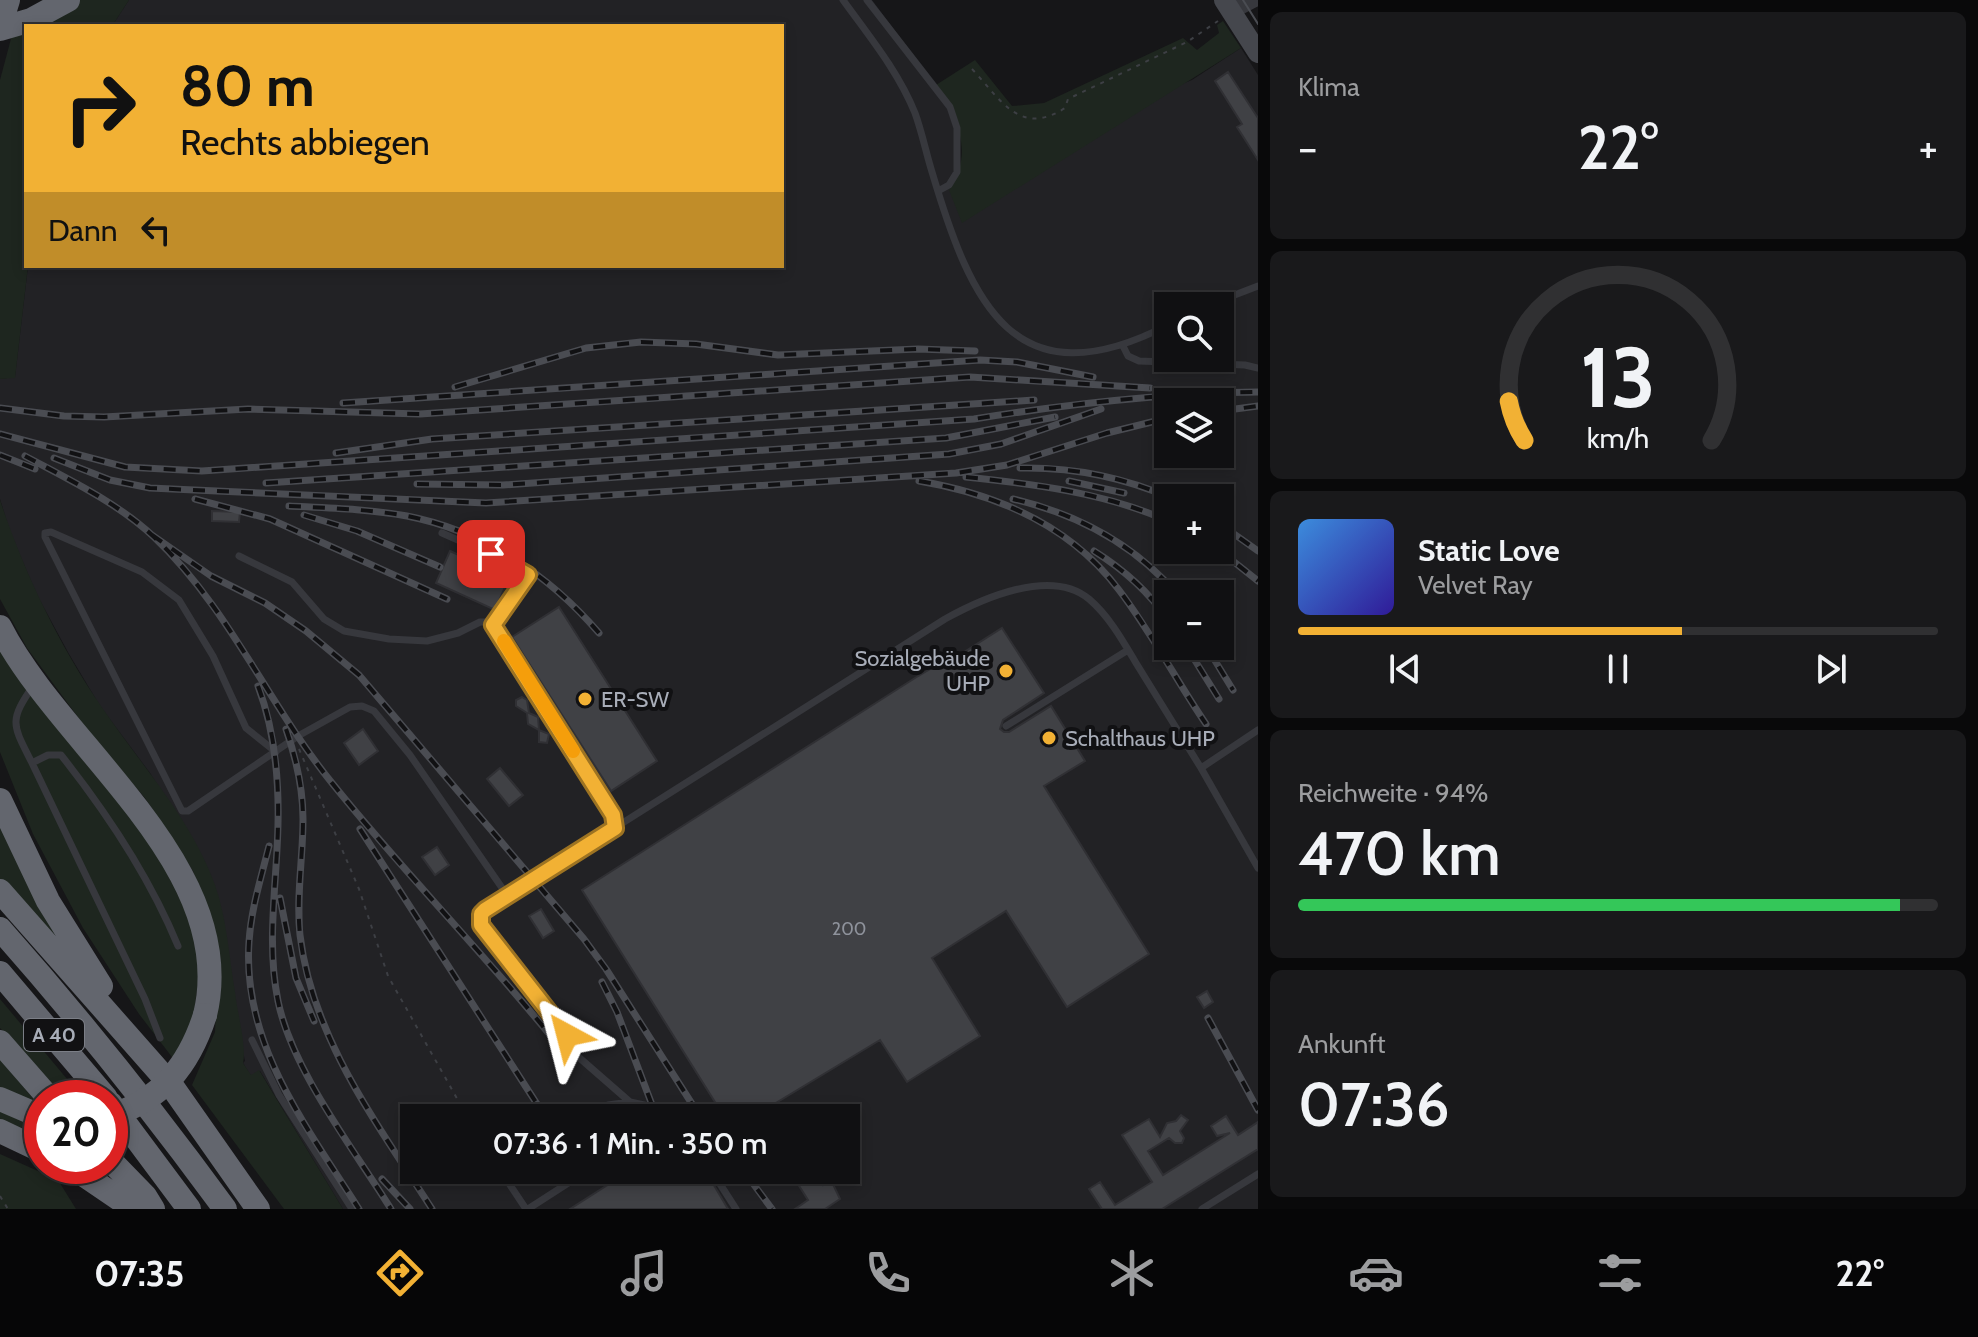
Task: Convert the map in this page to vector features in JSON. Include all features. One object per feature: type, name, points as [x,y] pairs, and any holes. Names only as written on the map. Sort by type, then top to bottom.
[{"type":"highway","points":[[0,28],[8,0]]},
{"type":"highway","points":[[0,28],[45,14],[68,0]]},
{"type":"highway","points":[[0,627],[34,684],[137,808],[168,852],[185,882],[202,930],[209,988],[205,1015],[193,1048],[174,1076],[150,1098],[128,1108]]},
{"type":"highway","points":[[0,800],[48,901],[101,985],[123,1027]]},
{"type":"highway","points":[[0,891],[171,1085],[258,1209]]},
{"type":"highway","name":"A 40","points":[[0,929],[61,997],[159,1119],[225,1209]]},
{"type":"highway","name":"A 40","points":[[0,973],[91,1080]]},
{"type":"highway","points":[[0,1042],[33,1080]]},
{"type":"highway","points":[[0,1099],[24,1109]]},
{"type":"highway","points":[[128,1127],[189,1209]]},
{"type":"highway","points":[[0,1131],[24,1142]]},
{"type":"highway","points":[[128,1179],[153,1209]]},
{"type":"highway","points":[[97,1184],[134,1209]]},
{"type":"main road","points":[[1228,6],[1258,53]]},
{"type":"street","points":[[1228,6],[1253,0]]},
{"type":"lane","points":[[843,0],[892,68],[915,114],[967,272],[984,303],[1002,325],[1034,346],[1052,351],[1084,353],[1123,346],[1154,332]]},
{"type":"lane","points":[[867,0],[950,107],[957,128],[957,172],[949,185],[938,191]]},
{"type":"lane","points":[[1234,295],[1258,286]]},
{"type":"lane","points":[[1123,346],[1128,356],[1139,361],[1258,368]]},
{"type":"lane","points":[[276,752],[246,728],[213,656],[179,600],[142,572],[51,532],[45,533],[182,811],[188,811],[276,752],[294,738],[350,707],[362,706],[374,711],[410,755],[507,895]]},
{"type":"lane","points":[[442,533],[510,563],[528,575],[493,625]]},
{"type":"lane","points":[[239,556],[292,582],[324,619],[344,631],[389,639],[427,641],[458,633],[480,622],[493,625],[613,815],[615,828]]},
{"type":"lane","points":[[630,1102],[575,1054],[567,1035],[481,925],[481,914],[919,635],[980,601],[1025,587],[1044,585],[1066,588],[1088,597],[1113,625],[1257,866]]},
{"type":"lane","points":[[1006,726],[1128,650]]},
{"type":"lane","points":[[34,684],[15,713],[15,724],[145,999],[160,1038]]},
{"type":"lane","points":[[1201,768],[1258,730]]},
{"type":"lane","points":[[32,763],[48,755],[61,755],[111,824],[140,871],[162,907],[178,946]]},
{"type":"lane","points":[[252,1040],[279,1095],[352,1209]]},
{"type":"lane","points":[[615,1104],[640,1104]]},
{"type":"lane","points":[[1202,1209],[1258,1174]]},
{"type":"lane","points":[[510,1184],[527,1209],[567,1184]]},
{"type":"lane","points":[[720,1184],[736,1209]]},
{"type":"path","points":[[972,69],[1010,109],[1022,118],[1038,120],[1065,108],[1068,99],[1187,42],[1228,6]]},
{"type":"path","points":[[294,738],[359,889],[388,976],[460,1104]]},
{"type":"path","points":[[0,1196],[8,1209]]},
{"type":"shaded area","points":[[79,0],[129,0],[113,24],[44,24]]},
{"type":"shaded area","points":[[129,0],[872,0],[936,85],[960,128],[960,173],[1192,80],[1241,48],[1258,75],[1258,1209],[343,1209],[260,1071],[251,1076],[243,1063],[202,857],[150,773],[100,706],[69,654],[37,595],[10,532],[0,499],[0,379],[15,377],[28,268],[784,268],[784,24],[113,24]]},
{"type":"shaded area","points":[[1223,21],[1241,48],[962,223],[949,190],[961,162],[960,136],[936,85],[975,60],[1012,106],[1044,103],[1183,38],[1197,50],[1219,33],[1217,25]]},
{"type":"shaded area","points":[[24,32],[24,268],[28,268],[15,378],[0,379],[0,80],[12,35]]},
{"type":"shaded area","points":[[0,500],[31,580],[70,657],[101,706],[179,814],[205,860],[225,925],[243,1039],[243,1063],[251,1075],[259,1070],[343,1209],[284,1209],[192,1085],[215,1032],[218,965],[212,925],[193,871],[145,798],[86,728],[27,648],[0,599]]},
{"type":"shaded area","points":[[0,646],[144,834],[178,886],[194,931],[199,975],[192,1027],[175,1061],[139,1014],[83,928],[33,834],[0,752]]},
{"type":"shaded area","points":[[0,824],[62,943],[0,879]]},
{"type":"shaded area","points":[[0,999],[68,1080],[48,1080],[0,1028]]},
{"type":"shaded area","points":[[0,1059],[24,1088],[24,1136],[0,1125]]},
{"type":"shaded area","points":[[0,1154],[24,1165],[24,1184],[60,1184],[76,1209],[0,1209]]},
{"type":"building","points":[[1228,72],[1258,118],[1258,160],[1237,127],[1242,124],[1215,81]]},
{"type":"building","points":[[212,511],[240,512],[239,522],[212,521]]},
{"type":"building","points":[[450,551],[509,578],[495,610],[436,583]]},
{"type":"building","name":"ER-SW","points":[[559,607],[657,761],[611,791],[512,637]]},
{"type":"building","points":[[1002,628],[1044,693],[1003,720],[1000,729],[1009,732],[1051,706],[1085,761],[1044,786],[1149,954],[1067,1007],[1006,911],[932,958],[980,1036],[907,1082],[880,1040],[774,1104],[716,1104],[582,890],[915,678],[959,652],[961,654]]},
{"type":"building","points":[[522,697],[527,700],[529,713],[538,717],[539,730],[528,724],[527,713],[516,706],[516,700]]},
{"type":"building","points":[[363,729],[378,751],[359,765],[344,743]]},
{"type":"building","points":[[539,730],[549,734],[547,743],[539,742]]},
{"type":"building","points":[[500,768],[523,795],[509,806],[487,779]]},
{"type":"building","points":[[437,847],[449,865],[435,875],[422,857]]},
{"type":"building","points":[[541,909],[554,931],[543,938],[529,916]]},
{"type":"building","points":[[1207,991],[1213,1002],[1204,1008],[1197,997]]},
{"type":"building","points":[[1181,1115],[1188,1120],[1180,1131],[1184,1138],[1182,1143],[1175,1143],[1169,1138],[1148,1151],[1163,1175],[1230,1133],[1217,1136],[1211,1126],[1226,1116],[1238,1135],[1258,1122],[1258,1149],[1162,1209],[1102,1209],[1089,1189],[1100,1182],[1115,1205],[1152,1182],[1122,1135],[1149,1119],[1160,1137],[1167,1123],[1176,1121]]},
{"type":"building","points":[[609,1184],[713,1184],[728,1209],[570,1209]]},
{"type":"building","points":[[798,1184],[833,1184],[840,1199],[825,1209],[795,1209],[808,1200]]},
{"type":"tram line","points":[[1243,0],[1258,24]]},
{"type":"railway","points":[[455,387],[586,348],[641,342],[696,344],[778,355],[918,349],[975,351]]},
{"type":"railway","points":[[343,403],[980,360],[1017,362],[1093,377]]},
{"type":"railway","points":[[0,408],[64,416],[104,417],[248,409],[420,414],[970,377],[1150,388]]},
{"type":"railway","points":[[0,434],[125,467],[202,471],[974,419],[1116,400],[1258,392]]},
{"type":"railway","points":[[336,453],[432,439],[1034,400]]},
{"type":"railway","points":[[1234,409],[1258,406]]},
{"type":"railway","points":[[417,484],[503,485],[949,454],[1001,444],[1101,409]]},
{"type":"railway","points":[[266,483],[946,438],[1055,417]]},
{"type":"railway","points":[[54,458],[110,480],[150,488],[486,503],[956,473],[1007,465],[1154,421]]},
{"type":"railway","points":[[0,455],[35,469]]},
{"type":"railway","points":[[25,456],[125,513],[181,565],[226,625],[332,783],[558,1045]]},
{"type":"railway","points":[[1020,468],[1059,469],[1097,475],[1154,491]]},
{"type":"railway","points":[[966,477],[1095,497],[1154,515]]},
{"type":"railway","points":[[919,481],[976,494],[1003,504],[1030,516],[1078,547],[1131,606],[1206,724]]},
{"type":"railway","points":[[1069,481],[1124,493]]},
{"type":"railway","points":[[195,499],[270,519],[447,599]]},
{"type":"railway","points":[[1013,499],[1060,513],[1103,533],[1142,560],[1164,580]]},
{"type":"railway","points":[[289,506],[407,516],[462,532],[537,574],[599,633]]},
{"type":"railway","points":[[304,515],[357,531],[440,567]]},
{"type":"railway","points":[[1234,534],[1258,551]]},
{"type":"railway","points":[[152,535],[211,576],[265,603],[306,631],[359,675],[584,939],[692,1104]]},
{"type":"railway","points":[[1094,551],[1135,582],[1154,602]]},
{"type":"railway","points":[[1234,562],[1258,581]]},
{"type":"railway","points":[[1195,660],[1219,699]]},
{"type":"railway","points":[[1215,660],[1233,690]]},
{"type":"railway","points":[[258,686],[272,737],[277,772],[278,824],[272,935],[278,1001],[285,1027],[310,1081],[391,1209]]},
{"type":"railway","points":[[286,729],[302,796],[299,920],[307,973],[318,1009],[350,1079],[432,1209]]},
{"type":"railway","points":[[360,829],[537,1104]]},
{"type":"railway","points":[[269,846],[254,906],[249,942],[250,980],[256,1016],[267,1050],[299,1116],[359,1209]]},
{"type":"railway","points":[[280,898],[296,978],[314,1021]]},
{"type":"railway","points":[[602,982],[617,1012],[652,1104]]},
{"type":"railway","points":[[1208,1018],[1258,1110]]},
{"type":"railway","points":[[382,1179],[410,1209]]},
{"type":"railway","points":[[753,1184],[772,1209]]},
{"type":"slow traffic","points":[[504,641],[573,751]]},
{"type":"place","name":"Sozialgebäude UHP","points":[[1006,671]]},
{"type":"place","name":"ER-SW","points":[[585,699]]},
{"type":"place","name":"Schalthaus UHP","points":[[1049,738]]},
{"type":"route","points":[[491,554],[528,575],[501,618],[493,625],[613,815],[615,828],[481,914],[481,925],[567,1035]]}]
